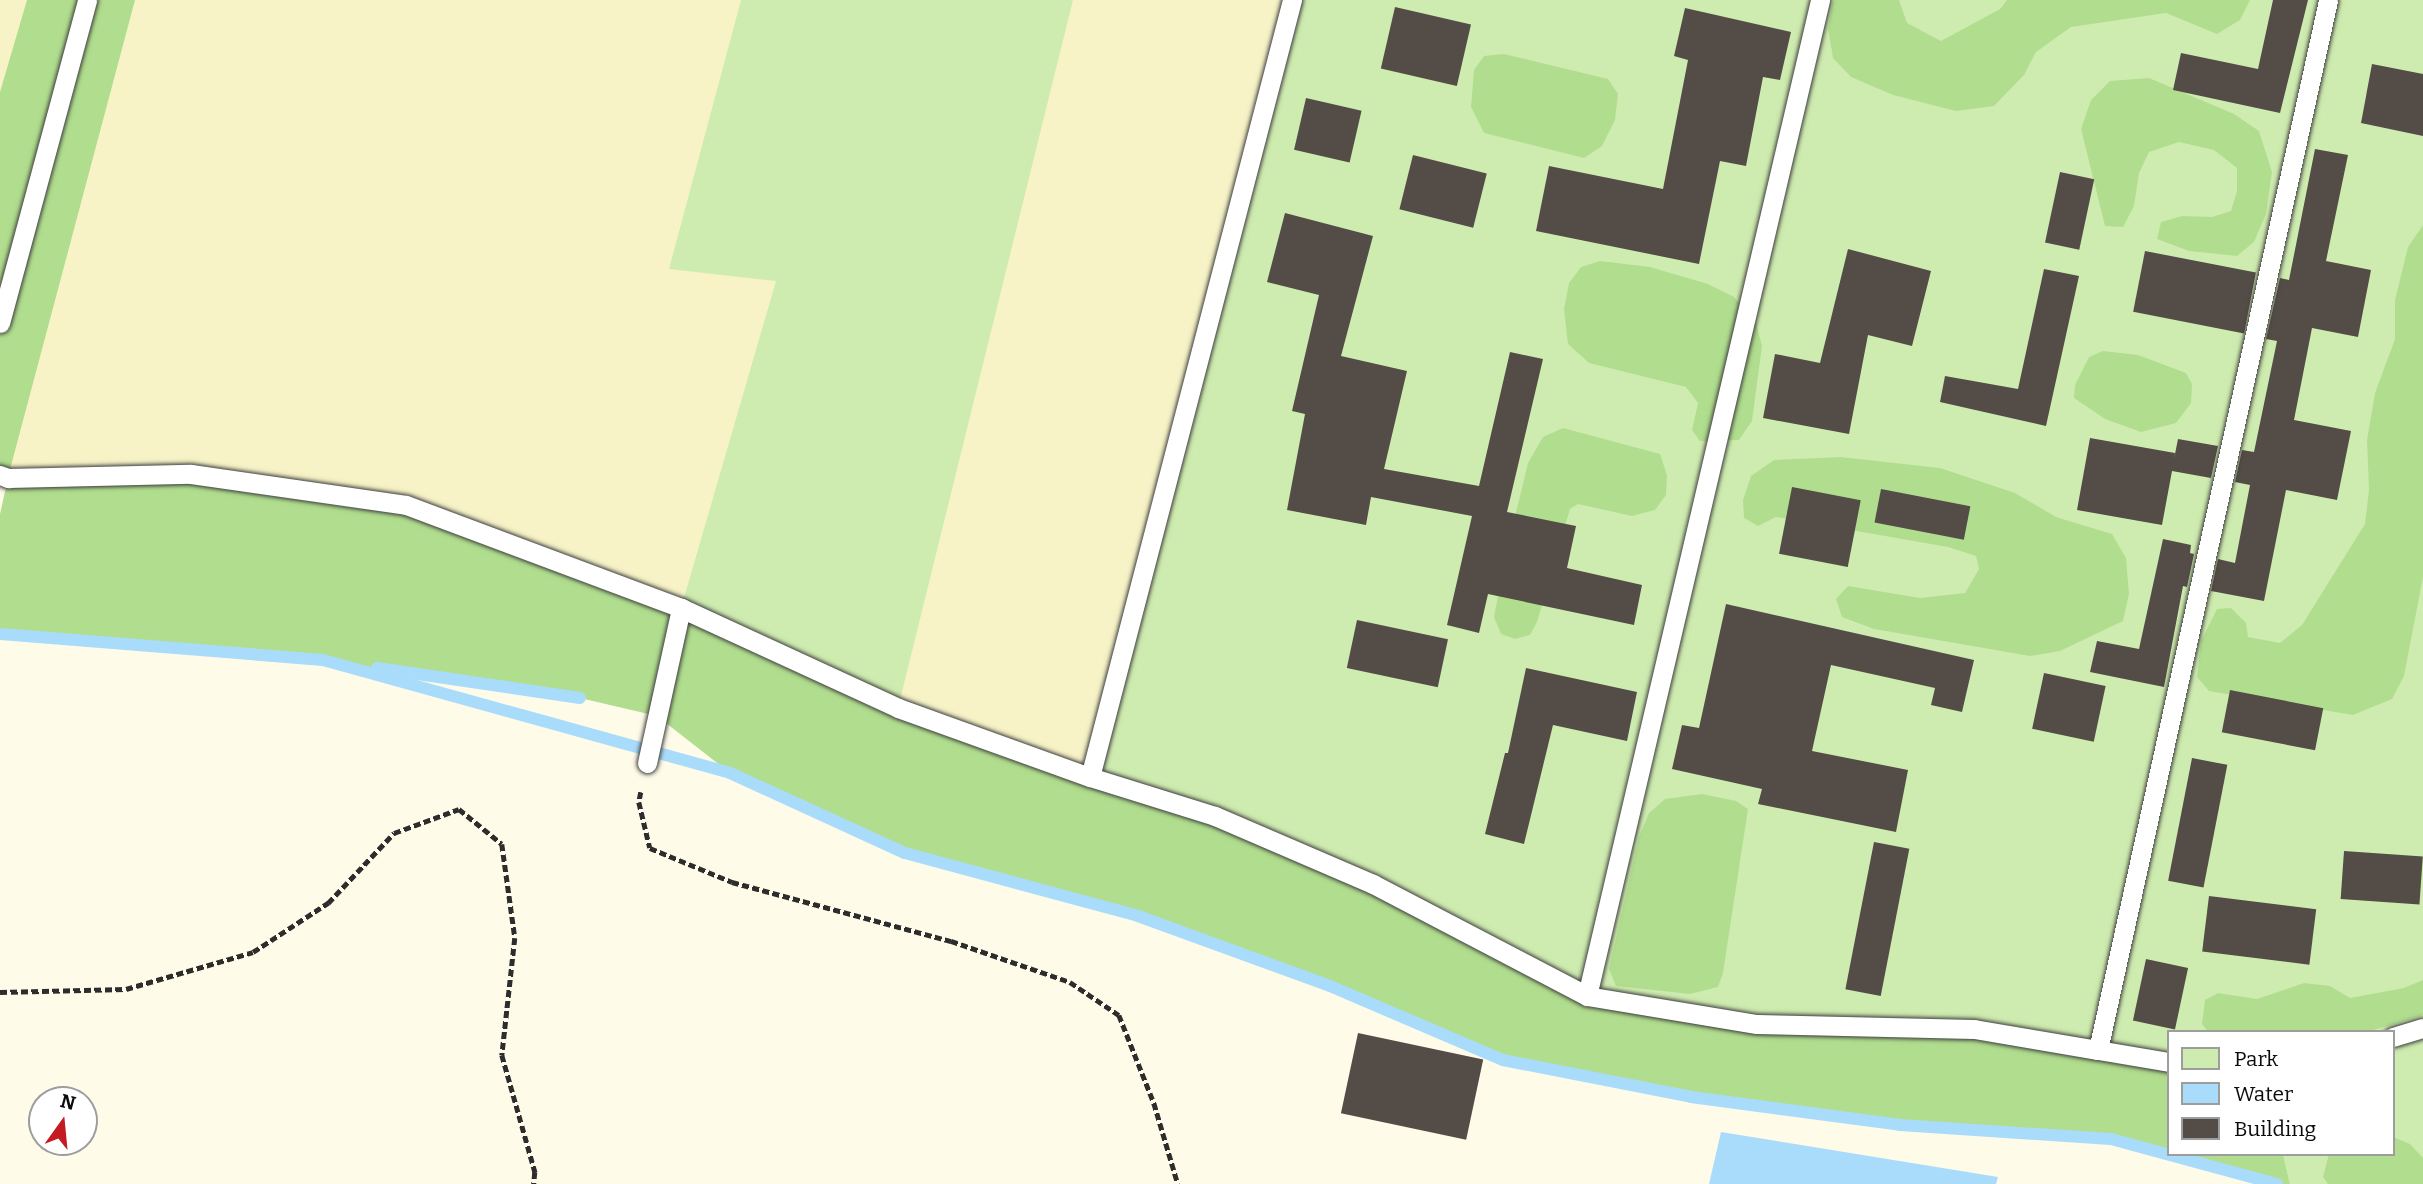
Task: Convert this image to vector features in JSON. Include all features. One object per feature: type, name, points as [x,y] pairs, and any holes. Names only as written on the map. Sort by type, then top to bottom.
[{"type":"lane","points":[[0,323],[87,0]]},
{"type":"lane","points":[[1090,777],[1292,0]]},
{"type":"lane","points":[[1587,996],[1820,0]]},
{"type":"lane","points":[[2098,1050],[2328,0]]},
{"type":"lane","points":[[0,475],[8,478],[191,474],[406,505],[681,608],[898,708],[1090,777],[1215,816],[1373,884],[1587,996],[1757,1024],[1974,1029],[2168,1062]]},
{"type":"lane","points":[[647,763],[681,608]]},
{"type":"lane","points":[[2395,1036],[2423,1028]]},
{"type":"path","points":[[647,763],[639,802],[650,848],[732,882],[951,941],[1070,982],[1119,1015],[1154,1103],[1178,1184]]},
{"type":"path","points":[[0,992],[126,989],[253,953],[328,903],[394,833],[459,809],[502,844],[515,938],[502,1055],[535,1171],[534,1184]]},
{"type":"shaded area","points":[[0,0],[1292,0],[1090,777],[0,475]]},
{"type":"green space","points":[[27,0],[135,0],[8,477],[191,474],[406,505],[898,708],[1215,816],[1587,996],[1757,1024],[1974,1029],[2168,1062],[2168,1154],[2111,1139],[1900,1125],[1691,1097],[1503,1060],[1330,986],[1138,916],[905,853],[730,773],[657,716],[580,698],[323,660],[0,634],[0,514],[8,478],[0,475],[0,92]]},
{"type":"green space","points":[[741,0],[1073,0],[898,708],[681,608],[776,281],[669,269]]},
{"type":"green space","points":[[1292,0],[2423,0],[2423,1184],[2290,1184],[2283,1156],[2395,1156],[2395,1030],[2168,1030],[2168,1062],[1757,1024],[1587,996],[1090,777]]},
{"type":"green space","points":[[1833,0],[1899,0],[1907,23],[1941,41],[2000,9],[2007,0],[2250,0],[2240,20],[2217,34],[2166,13],[2071,27],[2036,52],[2024,75],[1994,106],[1956,111],[1893,95],[1851,77],[1833,58],[1828,29]]},
{"type":"green space","points":[[1504,54],[1608,79],[1618,94],[1615,120],[1602,146],[1584,158],[1484,133],[1471,107],[1474,70],[1484,56]]},
{"type":"green space","points":[[2149,78],[2234,114],[2259,131],[2272,172],[2266,214],[2254,242],[2237,256],[2189,251],[2157,239],[2161,222],[2182,216],[2212,217],[2231,211],[2237,191],[2237,168],[2214,150],[2179,142],[2149,152],[2139,173],[2134,206],[2123,227],[2105,226],[2081,129],[2091,100],[2110,81]]},
{"type":"green space","points":[[2423,225],[2423,577],[2404,676],[2392,699],[2353,715],[2209,691],[2197,677],[2201,641],[2217,609],[2231,608],[2246,623],[2248,637],[2280,643],[2302,625],[2365,524],[2369,490],[2367,440],[2375,393],[2395,339],[2395,300],[2408,247]]},
{"type":"green space","points":[[1600,261],[1650,267],[1708,284],[1734,297],[1756,323],[1762,346],[1752,421],[1739,440],[1700,441],[1692,430],[1698,403],[1686,387],[1589,363],[1568,344],[1564,309],[1569,283],[1581,267]]},
{"type":"green space","points":[[2103,351],[2138,355],[2186,373],[2192,384],[2191,403],[2176,423],[2141,432],[2105,419],[2074,398],[2075,385],[2089,357]]},
{"type":"green space","points":[[1563,428],[1660,454],[1667,475],[1666,495],[1655,510],[1632,516],[1578,504],[1570,509],[1537,622],[1530,635],[1515,639],[1501,634],[1494,617],[1506,554],[1528,463],[1543,437]]},
{"type":"green space","points":[[1840,457],[1940,468],[2015,493],[2056,517],[2112,534],[2126,558],[2129,594],[2123,621],[2060,651],[2030,656],[1874,629],[1842,617],[1836,599],[1848,586],[1920,598],[1965,593],[1979,569],[1976,556],[1948,547],[1776,517],[1758,526],[1744,518],[1743,500],[1751,476],[1774,460]]},
{"type":"green space","points":[[1702,794],[1736,801],[1748,809],[1723,973],[1718,987],[1690,994],[1616,986],[1609,969],[1639,837],[1649,813],[1665,799]]},
{"type":"green space","points":[[2423,980],[2423,1015],[2374,1030],[2206,1030],[2202,1024],[2205,1000],[2218,993],[2257,999],[2304,983],[2330,986],[2350,998],[2404,988]]},
{"type":"green space","points":[[2395,1138],[2410,1144],[2423,1158],[2423,1184],[2328,1184],[2323,1177],[2328,1156],[2395,1156]]},
{"type":"green space","points":[[2174,1156],[2283,1156],[2290,1184],[2277,1184]]},
{"type":"water","points":[[1721,1132],[1998,1177],[1996,1184],[1709,1184]]},
{"type":"building","points":[[2273,0],[2308,0],[2280,113],[2173,90],[2181,53],[2258,69]]},
{"type":"building","points":[[1395,7],[1471,25],[1457,86],[1381,68]]},
{"type":"building","points":[[1685,8],[1791,32],[1780,80],[1763,77],[1746,166],[1720,161],[1699,264],[1536,231],[1549,166],[1663,189],[1688,60],[1674,56]]},
{"type":"building","points":[[2372,64],[2423,74],[2423,136],[2361,123]]},
{"type":"building","points":[[1306,98],[1362,111],[1350,162],[1294,150]]},
{"type":"building","points":[[2315,149],[2348,155],[2326,261],[2371,270],[2358,337],[2312,328],[2294,420],[2351,431],[2337,500],[2286,490],[2264,601],[2211,591],[2218,559],[2235,563],[2250,485],[2235,482],[2242,450],[2254,452],[2277,341],[2266,339],[2280,278],[2289,280]]},
{"type":"building","points":[[1413,155],[1487,173],[1473,228],[1399,209]]},
{"type":"building","points":[[2060,172],[2094,179],[2079,250],[2045,242]]},
{"type":"building","points":[[1285,213],[1373,236],[1341,356],[1407,371],[1384,469],[1479,486],[1510,352],[1543,359],[1507,512],[1576,526],[1567,568],[1642,585],[1634,625],[1488,594],[1479,633],[1447,625],[1472,516],[1371,497],[1366,525],[1287,510],[1305,414],[1292,411],[1319,295],[1267,282]]},
{"type":"building","points":[[1848,249],[1931,271],[1912,346],[1868,335],[1849,434],[1763,418],[1775,354],[1820,363]]},
{"type":"building","points":[[2145,251],[2256,273],[2244,333],[2133,312]]},
{"type":"building","points":[[2044,269],[2079,276],[2046,426],[1940,402],[1945,376],[2018,389]]},
{"type":"building","points":[[2090,438],[2175,453],[2174,459],[2178,439],[2218,446],[2211,478],[2172,471],[2162,525],[2077,510]]},
{"type":"building","points":[[1792,487],[1861,500],[1848,567],[1779,554]]},
{"type":"building","points":[[1881,489],[1970,506],[1964,540],[1875,522]]},
{"type":"building","points":[[2163,539],[2191,545],[2190,553],[2194,554],[2187,587],[2183,586],[2164,687],[2090,672],[2097,641],[2139,649]]},
{"type":"building","points":[[1726,604],[1974,660],[1962,712],[1931,705],[1935,688],[1831,665],[1812,751],[1908,770],[1896,832],[1758,804],[1762,789],[1672,769],[1682,725],[1699,728]]},
{"type":"building","points":[[1357,620],[1448,639],[1438,687],[1347,668]]},
{"type":"building","points":[[1526,668],[1637,692],[1627,741],[1553,725],[1524,844],[1485,834],[1505,753],[1508,753]]},
{"type":"building","points":[[2044,673],[2106,686],[2094,742],[2032,729]]},
{"type":"building","points":[[2230,690],[2323,708],[2315,750],[2222,732]]},
{"type":"building","points":[[2192,758],[2227,765],[2203,888],[2168,881]]},
{"type":"building","points":[[1874,842],[1909,849],[1881,996],[1845,989]]},
{"type":"building","points":[[2344,851],[2423,857],[2419,904],[2341,899]]},
{"type":"building","points":[[2209,896],[2316,909],[2309,965],[2202,952]]},
{"type":"building","points":[[2146,959],[2188,968],[2175,1030],[2133,1021]]},
{"type":"building","points":[[1358,1033],[1483,1060],[1466,1140],[1341,1113]]},
{"type":"waterway","points":[[0,634],[323,660],[730,773],[905,853],[1138,916],[1330,986],[1503,1060],[1691,1097],[1900,1125],[2111,1139],[2168,1154]]},
{"type":"waterway","points":[[377,668],[580,698]]},
{"type":"waterway","points":[[2174,1156],[2277,1184]]}]
